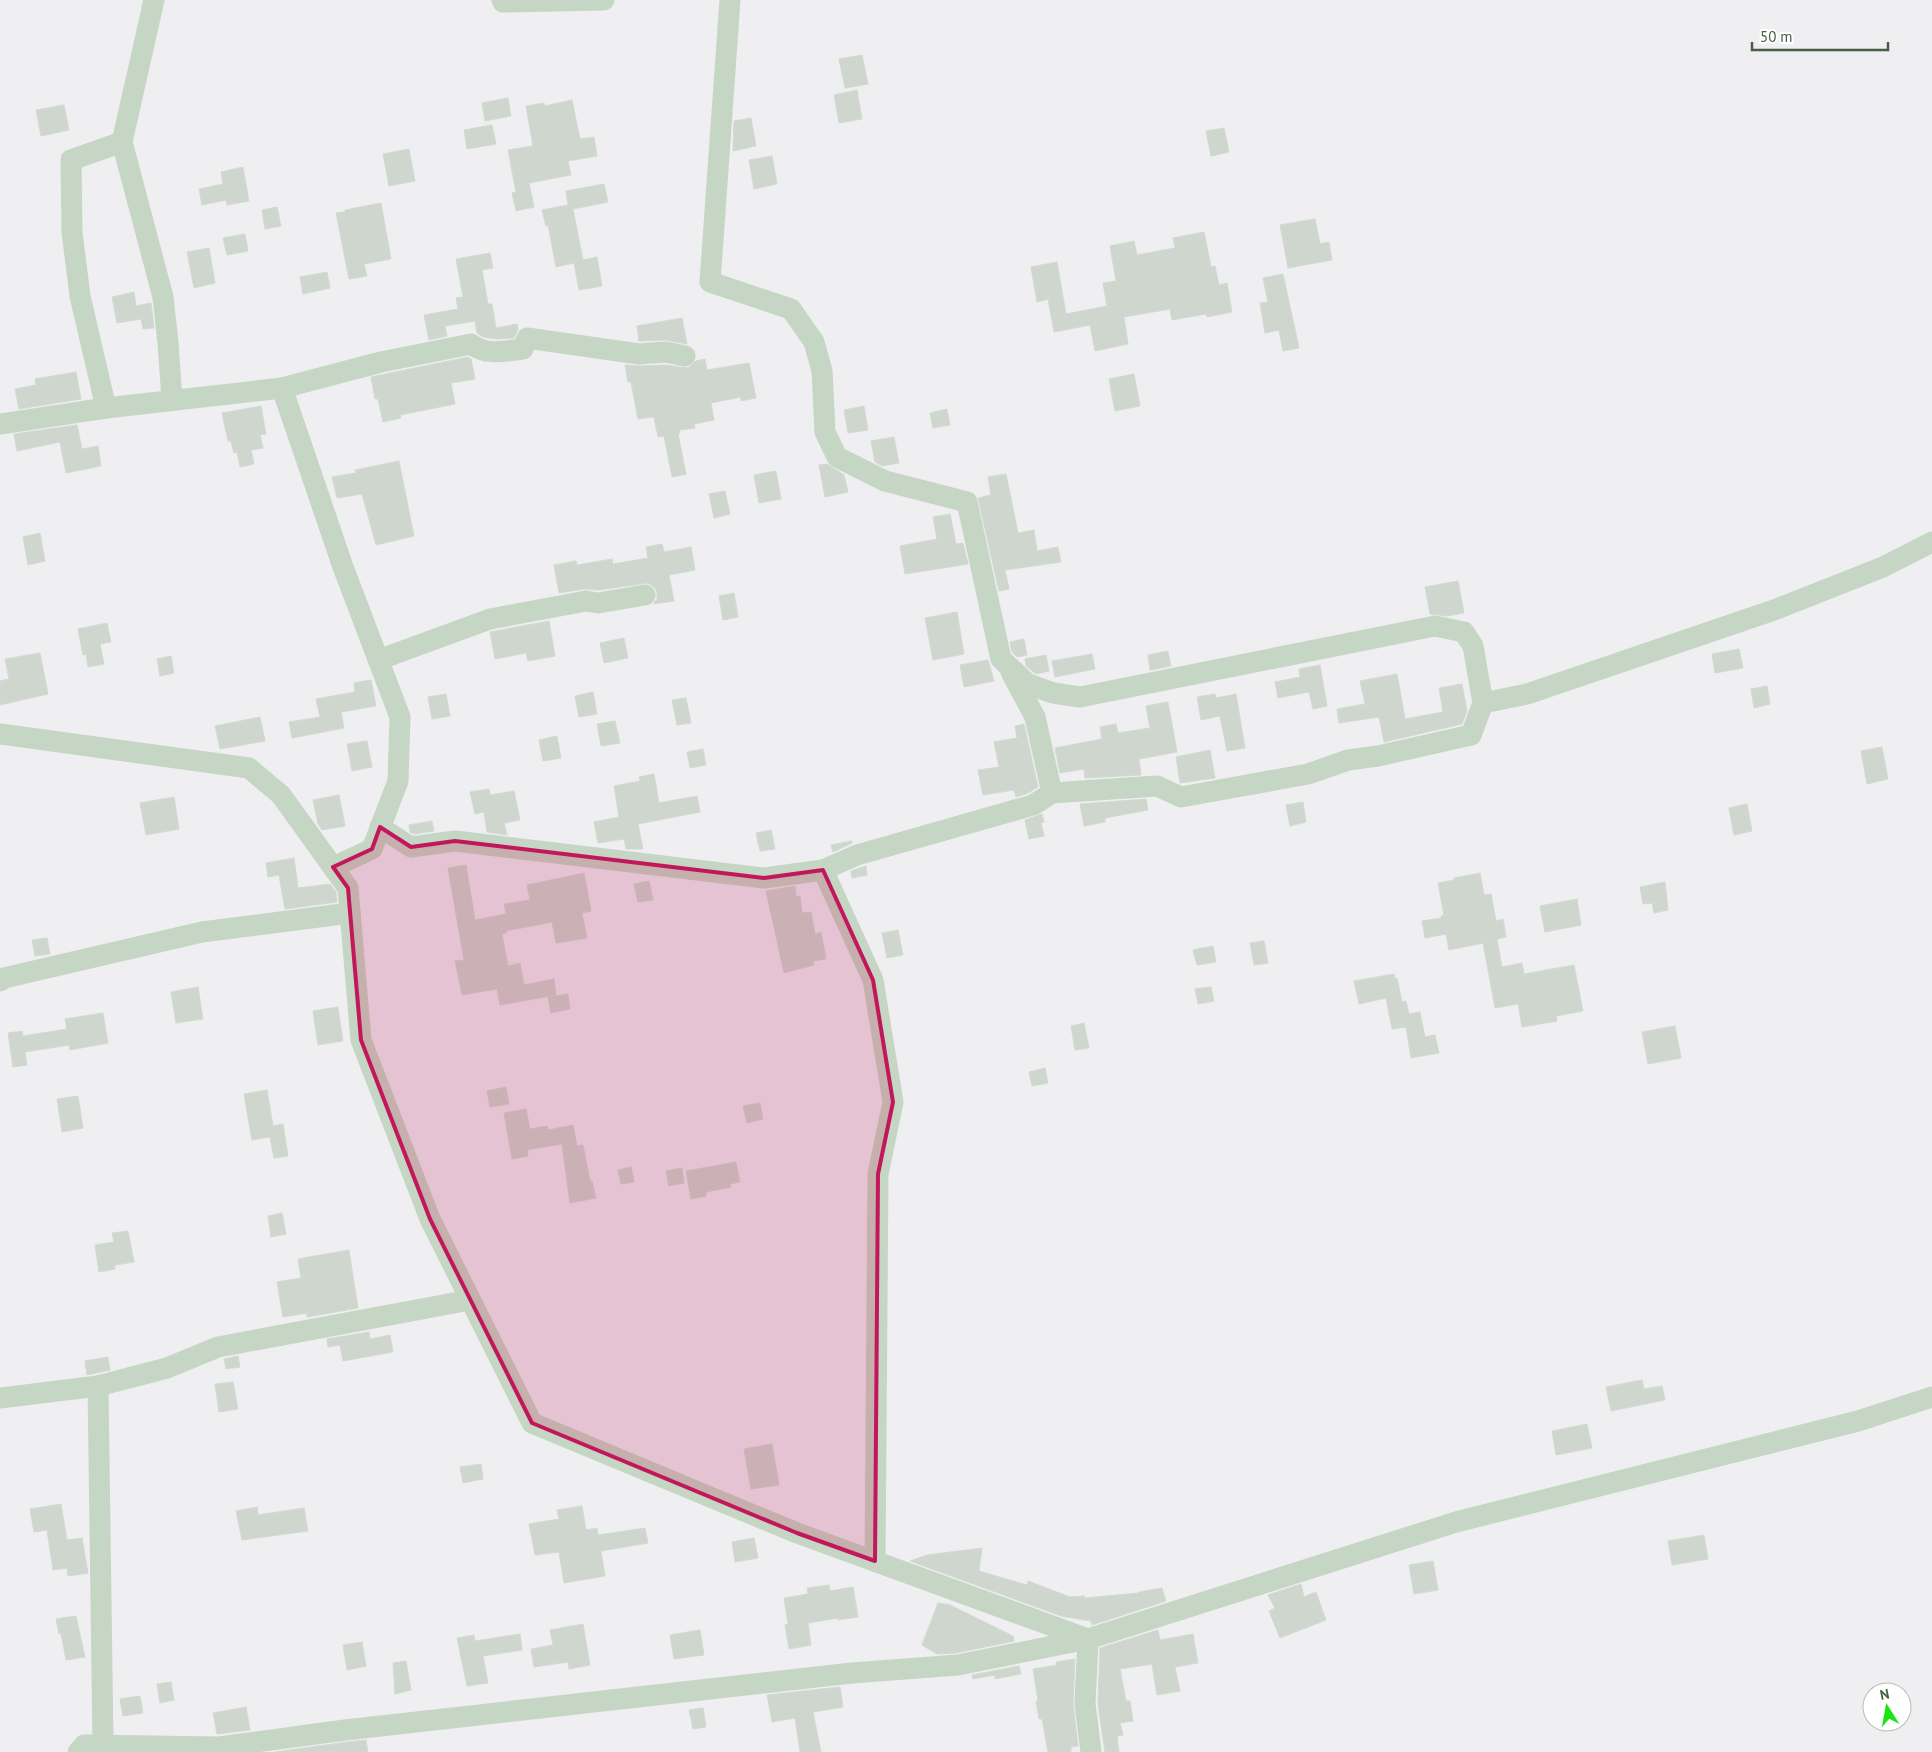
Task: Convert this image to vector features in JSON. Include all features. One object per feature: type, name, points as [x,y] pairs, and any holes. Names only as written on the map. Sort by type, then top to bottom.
[{"type":"street","points":[[154,0],[122,142],[163,297],[172,400]]},
{"type":"street","points":[[502,0],[503,2],[604,0]]},
{"type":"street","points":[[380,827],[411,847],[455,841],[764,878],[823,870],[856,855],[1033,805],[1052,793],[1157,786],[1181,797],[1308,774],[1348,760],[1378,756],[1471,735],[1483,703],[1473,646],[1464,632],[1435,626],[1080,697],[1052,693],[1028,684],[1009,668],[1001,659],[967,502],[885,481],[838,457],[825,432],[822,371],[814,342],[791,309],[710,282],[730,0]]},
{"type":"street","points":[[106,408],[80,296],[72,232],[71,160],[122,142]]},
{"type":"street","points":[[0,424],[106,408],[282,388],[381,362],[471,344],[479,351],[502,352],[523,349],[527,338],[638,354],[666,352],[685,356]]},
{"type":"street","points":[[282,388],[343,567],[400,717],[398,781],[372,849],[333,867]]},
{"type":"street","points":[[1483,703],[1528,694],[1774,610],[1883,567],[1932,542]]},
{"type":"street","points":[[378,660],[490,619],[586,600],[598,603],[645,596]]},
{"type":"street","points":[[1009,668],[1035,717],[1052,793]]},
{"type":"street","points":[[0,734],[249,768],[281,795],[348,888],[361,1040],[430,1219],[532,1423],[796,1533],[1088,1639]]},
{"type":"street","points":[[823,870],[873,980],[892,1102],[878,1174],[875,1561]]},
{"type":"street","points":[[0,981],[4,978],[202,932],[350,914]]},
{"type":"street","points":[[0,1398],[98,1386],[166,1368],[218,1347],[470,1300]]},
{"type":"street","points":[[98,1386],[103,1744]]},
{"type":"street","points":[[78,1752],[84,1745],[103,1744],[219,1747],[345,1730],[852,1673],[958,1665],[1088,1639],[1456,1522],[1858,1421],[1932,1397]]},
{"type":"street","points":[[1088,1639],[1085,1704],[1091,1752]]},
{"type":"highlighted area","points":[[380,827],[411,847],[455,841],[764,878],[823,870],[873,980],[893,1102],[878,1174],[875,1561],[797,1533],[532,1423],[430,1219],[361,1040],[348,888],[333,867],[372,849]]},
{"type":"building","points":[[862,55],[868,84],[845,88],[839,59]]},
{"type":"building","points":[[857,90],[862,119],[839,123],[834,95]]},
{"type":"building","points":[[508,98],[511,116],[485,121],[482,103]]},
{"type":"building","points":[[572,100],[580,139],[594,137],[597,156],[568,161],[571,175],[529,183],[534,207],[516,211],[512,193],[516,192],[508,150],[533,146],[526,106],[544,103],[545,106]]},
{"type":"building","points":[[64,105],[69,130],[41,136],[36,110]]},
{"type":"building","points":[[751,118],[756,146],[733,151],[734,121]]},
{"type":"building","points":[[492,125],[496,144],[467,149],[464,130]]},
{"type":"building","points":[[1224,128],[1229,152],[1211,156],[1206,131]]},
{"type":"building","points":[[409,149],[415,181],[389,186],[383,154]]},
{"type":"building","points":[[772,156],[777,184],[754,189],[749,160]]},
{"type":"building","points":[[243,167],[249,201],[227,205],[226,200],[202,205],[199,189],[223,184],[221,172]]},
{"type":"building","points":[[604,184],[608,202],[573,209],[583,260],[597,257],[602,286],[579,290],[574,263],[556,267],[548,225],[546,226],[542,210],[568,205],[566,191]]},
{"type":"building","points":[[381,203],[391,259],[364,264],[367,276],[349,279],[336,213]]},
{"type":"building","points":[[277,207],[281,226],[265,229],[262,210]]},
{"type":"building","points":[[1315,219],[1320,244],[1329,242],[1332,260],[1288,268],[1280,225]]},
{"type":"building","points":[[1204,232],[1211,267],[1215,266],[1219,285],[1227,283],[1232,312],[1207,317],[1206,314],[1172,320],[1170,309],[1124,317],[1128,344],[1095,351],[1090,325],[1054,332],[1048,299],[1037,302],[1031,267],[1057,262],[1066,314],[1107,306],[1103,283],[1116,281],[1110,246],[1134,241],[1137,255],[1175,248],[1173,238]]},
{"type":"building","points":[[245,234],[248,251],[227,255],[223,238]]},
{"type":"building","points":[[209,248],[215,283],[194,288],[187,252]]},
{"type":"building","points":[[490,253],[493,268],[482,270],[488,304],[492,304],[496,328],[517,324],[518,329],[514,338],[496,339],[483,337],[477,333],[475,321],[445,326],[447,336],[429,340],[424,315],[458,309],[456,298],[463,297],[456,259]]},
{"type":"building","points":[[327,272],[330,288],[303,294],[300,277]]},
{"type":"building","points":[[1283,274],[1299,348],[1283,351],[1279,330],[1265,333],[1260,303],[1268,302],[1263,278]]},
{"type":"building","points":[[134,292],[136,306],[151,303],[154,328],[143,329],[141,319],[117,323],[112,297]]},
{"type":"building","points":[[682,318],[687,344],[665,340],[639,341],[637,326]]},
{"type":"building","points":[[468,357],[471,359],[475,379],[451,383],[455,404],[400,415],[401,418],[383,422],[378,399],[375,399],[371,377]]},
{"type":"building","points":[[705,359],[707,370],[749,363],[756,398],[741,401],[741,397],[711,403],[714,420],[694,424],[695,428],[680,430],[678,434],[686,474],[672,477],[664,436],[658,437],[654,417],[638,419],[631,382],[628,382],[625,365],[665,365],[688,368],[696,361]]},
{"type":"building","points":[[76,372],[81,399],[19,409],[15,389],[36,385],[35,379]]},
{"type":"building","points":[[1134,374],[1140,406],[1115,411],[1109,379]]},
{"type":"building","points":[[261,406],[266,434],[260,435],[263,448],[251,450],[254,464],[240,467],[237,452],[234,453],[231,441],[228,441],[222,413]]},
{"type":"building","points":[[864,406],[868,430],[848,433],[844,410]]},
{"type":"building","points":[[947,409],[950,425],[933,428],[930,413]]},
{"type":"building","points":[[77,425],[82,449],[98,446],[101,466],[66,473],[60,442],[17,451],[14,434]]},
{"type":"building","points":[[894,437],[899,463],[882,466],[875,462],[871,441]]},
{"type":"building","points":[[399,461],[414,536],[376,545],[362,494],[337,498],[332,477],[356,473],[355,470]]},
{"type":"building","points":[[827,464],[844,475],[848,492],[825,497],[819,465]]},
{"type":"building","points":[[776,471],[781,499],[759,503],[754,475]]},
{"type":"building","points":[[1006,474],[1018,533],[1034,530],[1037,551],[1058,547],[1061,562],[1005,570],[1009,589],[999,591],[978,498],[991,495],[988,477]]},
{"type":"building","points":[[725,491],[730,514],[714,518],[709,494]]},
{"type":"building","points":[[950,514],[956,544],[963,543],[968,564],[905,574],[900,546],[937,539],[933,517]]},
{"type":"building","points":[[40,533],[45,561],[28,565],[23,537]]},
{"type":"building","points":[[662,544],[664,552],[691,547],[695,570],[669,575],[674,601],[653,604],[657,599],[657,592],[648,583],[559,593],[554,565],[576,561],[577,565],[612,559],[613,564],[648,558],[646,547]]},
{"type":"building","points":[[1458,581],[1464,613],[1447,616],[1430,614],[1425,587]]},
{"type":"building","points":[[734,593],[738,617],[723,620],[719,596]]},
{"type":"building","points":[[957,612],[964,654],[933,660],[925,618]]},
{"type":"building","points":[[549,621],[555,656],[528,661],[526,653],[495,659],[490,632]]},
{"type":"building","points":[[107,623],[111,642],[100,644],[104,664],[88,667],[86,654],[83,655],[78,629]]},
{"type":"building","points":[[624,638],[628,658],[604,663],[600,643]]},
{"type":"building","points":[[1024,639],[1027,655],[1017,657],[1012,652],[1010,642]]},
{"type":"building","points":[[1739,649],[1743,668],[1715,673],[1712,654]]},
{"type":"building","points":[[1168,651],[1171,666],[1150,670],[1148,655]]},
{"type":"building","points":[[40,653],[48,694],[0,705],[0,681],[9,679],[5,659]]},
{"type":"building","points":[[1092,654],[1095,669],[1055,677],[1052,661]]},
{"type":"building","points":[[1046,655],[1049,671],[1036,674],[1026,666],[1025,659]]},
{"type":"building","points":[[171,656],[174,673],[160,676],[157,659]]},
{"type":"building","points":[[988,660],[994,681],[964,687],[960,665]]},
{"type":"building","points":[[1320,665],[1327,706],[1313,709],[1309,692],[1278,698],[1275,682],[1300,677],[1299,669]]},
{"type":"building","points":[[1397,674],[1405,719],[1443,712],[1439,688],[1462,684],[1467,711],[1462,724],[1384,742],[1379,717],[1339,723],[1337,709],[1365,704],[1360,681]]},
{"type":"building","points":[[371,680],[376,706],[341,712],[344,728],[292,738],[289,722],[320,717],[316,699],[355,692],[354,683]]},
{"type":"building","points":[[1767,686],[1770,704],[1754,708],[1751,689]]},
{"type":"building","points":[[593,692],[597,714],[579,717],[575,696]]},
{"type":"building","points":[[446,694],[450,716],[432,719],[428,697]]},
{"type":"building","points":[[1215,694],[1216,698],[1236,694],[1245,748],[1227,751],[1220,716],[1201,720],[1197,697]]},
{"type":"building","points":[[686,698],[691,723],[677,725],[672,700]]},
{"type":"building","points":[[1168,702],[1177,752],[1139,759],[1141,775],[1085,778],[1084,769],[1060,773],[1055,748],[1102,739],[1100,727],[1116,724],[1118,733],[1150,728],[1146,706]]},
{"type":"building","points":[[260,717],[265,741],[220,749],[215,726]]},
{"type":"building","points":[[615,721],[620,743],[601,746],[597,724]]},
{"type":"building","points":[[1024,724],[1038,787],[1016,797],[1014,790],[983,795],[978,770],[999,767],[994,742],[1017,738],[1015,726]]},
{"type":"building","points":[[557,736],[561,758],[543,761],[539,740]]},
{"type":"building","points":[[367,741],[372,767],[352,771],[347,744]]},
{"type":"building","points":[[1882,747],[1888,779],[1867,784],[1861,751]]},
{"type":"building","points":[[703,749],[706,765],[690,768],[687,752]]},
{"type":"building","points":[[1210,750],[1215,778],[1180,783],[1176,757]]},
{"type":"building","points":[[654,774],[659,803],[697,796],[700,812],[638,824],[643,849],[626,849],[624,839],[598,843],[594,822],[619,817],[614,786],[640,781],[639,777]]},
{"type":"building","points":[[489,789],[490,795],[514,791],[520,820],[504,823],[507,835],[487,832],[484,812],[475,814],[470,792]]},
{"type":"building","points":[[339,795],[345,826],[322,830],[318,824],[313,800]]},
{"type":"building","points":[[174,797],[179,829],[146,835],[140,803]]},
{"type":"building","points":[[1146,799],[1148,810],[1105,818],[1105,822],[1084,826],[1080,804]]},
{"type":"building","points":[[1303,802],[1306,822],[1290,826],[1286,805]]},
{"type":"building","points":[[1747,804],[1752,831],[1734,835],[1729,808]]},
{"type":"building","points":[[1042,814],[1044,822],[1041,823],[1044,836],[1029,839],[1025,820]]},
{"type":"building","points":[[432,821],[434,831],[414,834],[410,832],[409,825]]},
{"type":"building","points":[[771,830],[775,849],[760,851],[756,833]]},
{"type":"building","points":[[852,841],[852,843],[833,852],[831,845]]},
{"type":"building","points":[[294,858],[298,888],[330,884],[336,892],[337,902],[285,909],[279,875],[268,877],[266,863]]},
{"type":"building","points":[[466,865],[475,920],[506,914],[504,904],[530,900],[527,885],[584,873],[591,911],[582,913],[587,938],[556,943],[552,922],[506,931],[506,933],[502,934],[508,966],[520,963],[524,985],[554,979],[556,995],[500,1005],[497,989],[462,995],[455,961],[464,960],[448,868]]},
{"type":"building","points":[[866,866],[867,875],[852,878],[851,871]]},
{"type":"building","points":[[1480,873],[1484,895],[1491,894],[1496,921],[1503,919],[1506,937],[1497,939],[1502,967],[1522,963],[1524,974],[1574,965],[1583,1011],[1556,1016],[1557,1021],[1522,1027],[1518,1004],[1495,1008],[1483,943],[1449,950],[1446,934],[1425,938],[1422,921],[1441,918],[1444,915],[1438,883]]},
{"type":"building","points":[[649,881],[653,900],[638,902],[634,884]]},
{"type":"building","points":[[1665,882],[1668,910],[1654,913],[1652,903],[1643,904],[1640,887]]},
{"type":"building","points":[[795,886],[796,897],[800,896],[802,913],[811,912],[815,934],[821,932],[826,959],[813,961],[814,965],[784,973],[766,891]]},
{"type":"building","points":[[1577,899],[1581,925],[1545,932],[1540,906]]},
{"type":"building","points":[[898,930],[903,955],[887,958],[882,933]]},
{"type":"building","points":[[47,938],[50,954],[35,956],[32,940]]},
{"type":"building","points":[[1264,941],[1268,963],[1254,965],[1250,943]]},
{"type":"building","points":[[1213,946],[1216,962],[1197,965],[1193,950]]},
{"type":"building","points":[[1394,974],[1395,979],[1397,978],[1402,1002],[1406,1001],[1409,1014],[1420,1012],[1425,1037],[1435,1035],[1439,1053],[1411,1058],[1406,1027],[1392,1029],[1386,998],[1359,1004],[1354,981]]},
{"type":"building","points":[[198,987],[203,1019],[176,1023],[171,992]]},
{"type":"building","points":[[1211,987],[1214,1001],[1198,1004],[1195,989]]},
{"type":"building","points":[[568,994],[570,1009],[551,1013],[548,997]]},
{"type":"building","points":[[338,1007],[343,1041],[318,1045],[313,1011]]},
{"type":"building","points":[[103,1013],[108,1043],[70,1050],[69,1045],[25,1052],[27,1065],[13,1067],[8,1033],[22,1031],[23,1036],[67,1029],[65,1019]]},
{"type":"building","points":[[1084,1023],[1089,1048],[1075,1050],[1071,1026]]},
{"type":"building","points":[[1675,1026],[1681,1058],[1648,1064],[1642,1032]]},
{"type":"building","points":[[1045,1068],[1048,1083],[1032,1086],[1029,1072]]},
{"type":"building","points":[[506,1087],[509,1104],[490,1107],[487,1091]]},
{"type":"building","points":[[267,1090],[273,1126],[283,1124],[288,1156],[274,1158],[270,1137],[252,1140],[244,1094]]},
{"type":"building","points":[[78,1096],[83,1128],[62,1132],[57,1099]]},
{"type":"building","points":[[760,1103],[763,1119],[747,1123],[743,1106]]},
{"type":"building","points":[[526,1109],[530,1129],[547,1126],[548,1130],[573,1125],[577,1146],[583,1145],[590,1181],[592,1181],[596,1198],[570,1203],[562,1144],[527,1150],[528,1156],[512,1159],[504,1113]]},
{"type":"building","points":[[736,1162],[740,1182],[730,1184],[731,1187],[706,1192],[706,1196],[691,1199],[686,1171]]},
{"type":"building","points":[[631,1167],[634,1182],[621,1184],[618,1170]]},
{"type":"building","points":[[682,1168],[684,1183],[669,1186],[666,1171]]},
{"type":"building","points":[[282,1213],[286,1234],[271,1237],[268,1216]]},
{"type":"building","points":[[128,1231],[134,1262],[115,1265],[115,1269],[99,1272],[95,1245],[114,1242],[112,1233]]},
{"type":"building","points":[[349,1250],[358,1308],[307,1317],[307,1313],[283,1317],[277,1282],[301,1278],[298,1259]]},
{"type":"building","points":[[369,1332],[370,1339],[390,1335],[393,1352],[343,1361],[340,1345],[328,1347],[327,1339]]},
{"type":"building","points":[[238,1356],[240,1367],[226,1369],[224,1359]]},
{"type":"building","points":[[108,1357],[110,1370],[87,1375],[85,1361]]},
{"type":"building","points":[[1642,1380],[1644,1389],[1662,1386],[1665,1400],[1611,1411],[1606,1387]]},
{"type":"building","points":[[233,1382],[238,1409],[219,1412],[215,1384]]},
{"type":"building","points":[[1587,1424],[1592,1448],[1556,1455],[1552,1431]]},
{"type":"building","points":[[772,1444],[779,1485],[751,1489],[744,1449]]},
{"type":"building","points":[[481,1464],[483,1479],[463,1483],[460,1467]]},
{"type":"building","points":[[61,1504],[67,1540],[82,1538],[88,1573],[68,1576],[67,1568],[53,1570],[47,1530],[34,1532],[30,1509]]},
{"type":"building","points":[[582,1506],[586,1530],[597,1528],[598,1535],[645,1528],[648,1543],[601,1551],[605,1576],[564,1583],[559,1552],[535,1555],[529,1524],[559,1519],[557,1510]]},
{"type":"building","points":[[257,1507],[258,1515],[304,1508],[308,1531],[242,1540],[236,1511]]},
{"type":"building","points":[[1704,1535],[1708,1559],[1672,1565],[1668,1541]]},
{"type":"building","points":[[754,1538],[758,1558],[735,1562],[732,1542]]},
{"type":"building","points":[[982,1548],[979,1571],[1027,1585],[1028,1581],[1070,1597],[1084,1596],[1085,1598],[1139,1593],[1162,1588],[1166,1601],[1092,1625],[1091,1621],[1061,1616],[910,1561],[927,1555]]},
{"type":"building","points":[[1433,1561],[1438,1590],[1414,1594],[1409,1565]]},
{"type":"building","points":[[1301,1584],[1304,1597],[1316,1592],[1326,1620],[1280,1638],[1269,1611],[1275,1608],[1268,1595]]},
{"type":"building","points":[[829,1585],[830,1591],[853,1587],[858,1617],[808,1623],[811,1645],[789,1649],[785,1625],[788,1624],[784,1598],[808,1594],[807,1588]]},
{"type":"building","points":[[938,1603],[950,1605],[1013,1636],[1014,1641],[956,1653],[937,1654],[922,1645]]},
{"type":"building","points":[[76,1616],[85,1657],[66,1660],[61,1633],[59,1634],[56,1619]]},
{"type":"building","points":[[583,1624],[590,1665],[569,1669],[568,1662],[534,1667],[531,1649],[553,1645],[550,1630]]},
{"type":"building","points":[[700,1630],[704,1655],[674,1659],[670,1635]]},
{"type":"building","points":[[1158,1630],[1160,1640],[1193,1634],[1198,1663],[1175,1667],[1180,1691],[1157,1695],[1152,1664],[1120,1669],[1126,1701],[1130,1701],[1133,1721],[1120,1723],[1123,1735],[1117,1736],[1119,1752],[1105,1752],[1098,1704],[1100,1648]]},
{"type":"building","points":[[520,1634],[522,1650],[483,1656],[488,1683],[467,1686],[457,1638],[474,1635],[475,1641]]},
{"type":"building","points":[[362,1642],[366,1666],[347,1670],[343,1645]]},
{"type":"building","points":[[1075,1659],[1073,1704],[1078,1746],[1071,1747],[1071,1752],[1048,1752],[1042,1719],[1039,1719],[1033,1669],[1057,1665],[1056,1662]]},
{"type":"building","points":[[406,1661],[411,1690],[395,1694],[393,1663]]},
{"type":"building","points":[[1019,1666],[1021,1674],[995,1679],[995,1675],[973,1679],[972,1675]]},
{"type":"building","points":[[171,1682],[174,1700],[160,1703],[157,1684]]},
{"type":"building","points":[[840,1687],[843,1707],[813,1712],[821,1752],[800,1752],[795,1718],[772,1722],[767,1695]]},
{"type":"building","points":[[140,1696],[143,1713],[123,1716],[120,1699]]},
{"type":"building","points":[[246,1707],[250,1730],[217,1734],[213,1713]]},
{"type":"building","points":[[703,1708],[706,1727],[693,1729],[689,1710]]},
{"type":"building","points":[[366,1740],[368,1752],[275,1752],[347,1742]]}]
